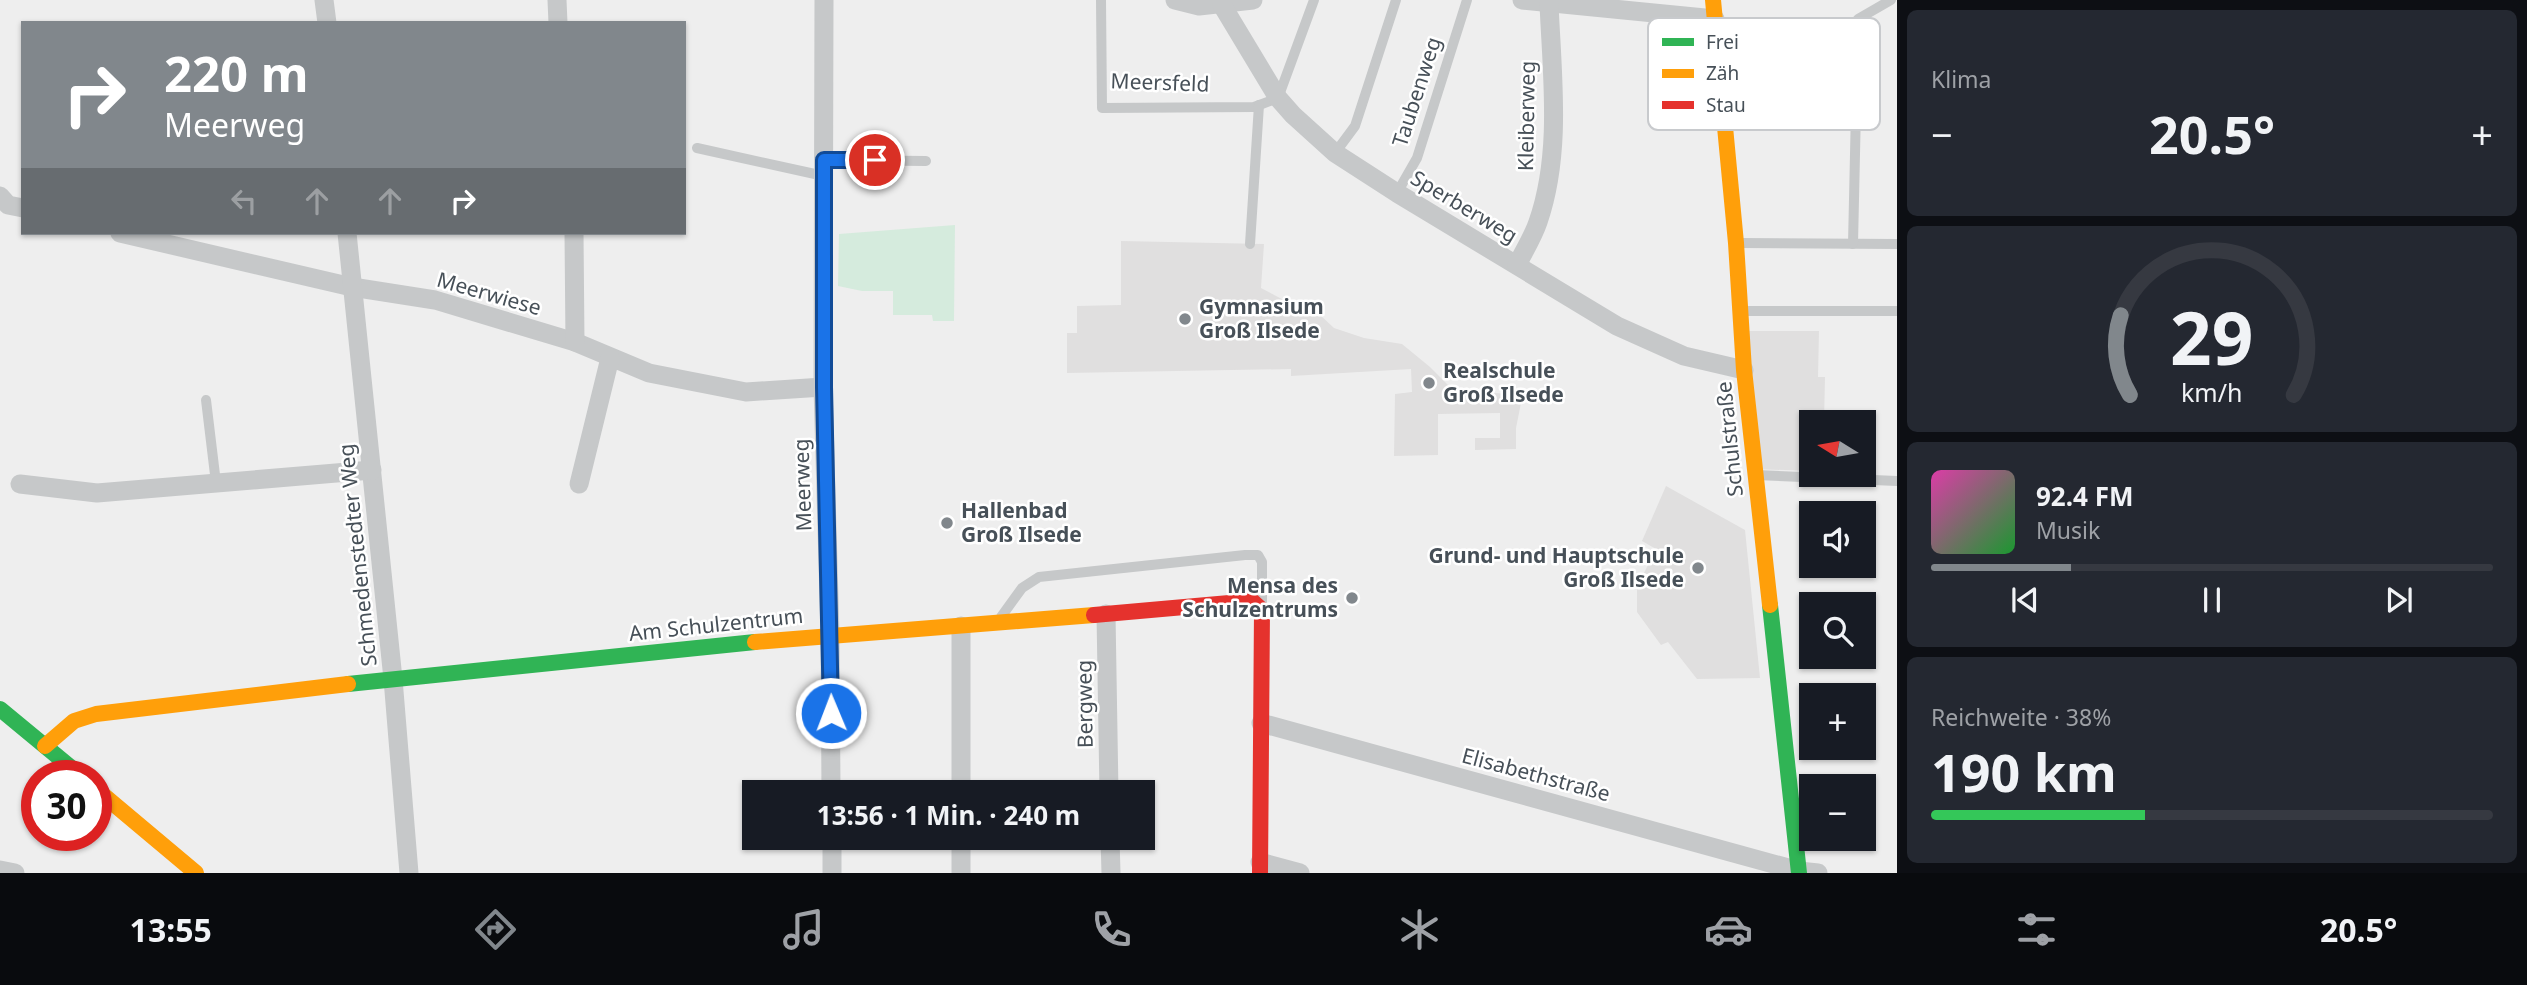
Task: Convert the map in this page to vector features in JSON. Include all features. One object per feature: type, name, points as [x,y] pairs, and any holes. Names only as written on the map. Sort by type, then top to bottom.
[{"type":"street","points":[[324,0],[327,21]]},
{"type":"street","points":[[557,0],[558,21]]},
{"type":"street","name":"Meerweg","points":[[824,0],[824,387],[831,780]]},
{"type":"street","points":[[1175,0],[1222,5],[1252,0]]},
{"type":"street","points":[[1522,0],[1549,4],[1714,10]]},
{"type":"street","name":"Kleiberweg","points":[[1517,265],[1538,223],[1547,189],[1553,110],[1549,4]]},
{"type":"street","name":"Sperberweg","points":[[1222,5],[1278,98],[1335,153],[1617,326],[1684,356],[1744,370]]},
{"type":"street","name":"Schulstraße","points":[[1725,130],[1744,370],[1805,872]]},
{"type":"street","points":[[0,196],[8,205],[21,208]]},
{"type":"street","name":"Meerwiese","points":[[129,235],[352,287],[435,300],[575,342],[649,373],[746,392],[824,387]]},
{"type":"street","name":"Schmedenstedter Weg","points":[[347,235],[410,873]]},
{"type":"street","points":[[574,235],[575,342]]},
{"type":"street","points":[[579,484],[610,358]]},
{"type":"street","points":[[20,484],[97,493],[372,470]]},
{"type":"street","name":"Am Schulzentrum","points":[[45,746],[74,721],[96,714],[393,679],[830,634],[961,626],[1252,601],[1262,610]]},
{"type":"street","points":[[1262,610],[1260,868],[1300,873]]},
{"type":"street","name":"Bergweg","points":[[1106,614],[1109,780]]},
{"type":"street","points":[[961,626],[961,780]]},
{"type":"street","points":[[0,709],[62,760]]},
{"type":"street","name":"Elisabethstraße","points":[[1261,723],[1805,872]]},
{"type":"street","points":[[112,802],[196,873]]},
{"type":"street","points":[[832,850],[832,873]]},
{"type":"street","points":[[961,850],[961,873]]},
{"type":"street","points":[[1110,850],[1111,873]]},
{"type":"street","points":[[0,870],[15,873]]},
{"type":"lane","name":"Meersfeld","points":[[1101,0],[1102,108],[1254,107],[1278,98]]},
{"type":"lane","points":[[1278,98],[1314,0]]},
{"type":"lane","points":[[1335,153],[1355,126],[1396,0]]},
{"type":"lane","name":"Taubenweg","points":[[1397,193],[1417,158],[1467,0]]},
{"type":"lane","points":[[1860,18],[1891,0]]},
{"type":"lane","points":[[1250,244],[1259,105]]},
{"type":"lane","points":[[1853,244],[1856,130]]},
{"type":"lane","points":[[697,148],[824,168],[926,161]]},
{"type":"lane","points":[[1736,243],[1897,244]]},
{"type":"lane","points":[[1741,311],[1897,311]]},
{"type":"lane","points":[[206,400],[216,483]]},
{"type":"lane","points":[[1756,475],[1897,481]]},
{"type":"lane","points":[[996,623],[1022,589],[1039,577],[1245,555],[1258,555],[1262,562],[1262,610]]},
{"type":"shaded area","name":"Gymnasium Groß Ilsede","points":[[1121,241],[1264,244],[1261,288],[1293,305],[1319,314],[1334,328],[1364,338],[1402,344],[1453,390],[1509,394],[1521,403],[1516,428],[1516,449],[1475,450],[1475,438],[1500,438],[1500,413],[1438,414],[1438,455],[1394,456],[1395,394],[1412,392],[1411,369],[1291,376],[1291,369],[1067,373],[1067,333],[1077,333],[1077,306],[1121,305]]},
{"type":"shaded area","points":[[1742,331],[1819,331],[1818,377],[1825,377],[1824,410],[1799,410],[1799,471],[1755,469]]},
{"type":"shaded area","name":"Grund- und Hauptschule Groß Ilsede","points":[[1666,486],[1745,530],[1760,678],[1697,679],[1668,642],[1661,645],[1637,612],[1637,587],[1656,549],[1642,541]]},
{"type":"green space","points":[[955,225],[954,321],[933,321],[932,315],[893,315],[893,291],[862,291],[838,286],[839,234]]},
{"type":"traffic: fast","points":[[1770,605],[1799,873]]},
{"type":"traffic: fast","points":[[348,684],[755,642]]},
{"type":"traffic: fast","points":[[0,709],[62,760]]},
{"type":"traffic: slow","points":[[1713,0],[1715,18]]},
{"type":"traffic: slow","points":[[1725,130],[1744,370],[1770,605]]},
{"type":"traffic: slow","points":[[755,642],[1094,615]]},
{"type":"traffic: slow","points":[[45,746],[74,721],[96,714],[348,684]]},
{"type":"traffic: slow","points":[[112,802],[196,873]]},
{"type":"traffic: jam","points":[[1094,615],[1252,601],[1262,610],[1260,873]]},
{"type":"place","name":"Gymnasium Groß Ilsede","points":[[1185,319]]},
{"type":"place","name":"Realschule Groß Ilsede","points":[[1429,383]]},
{"type":"place","name":"Hallenbad Groß Ilsede","points":[[947,523]]},
{"type":"place","name":"Grund- und Hauptschule Groß Ilsede","points":[[1698,568]]},
{"type":"place","name":"Mensa des Schulzentrums","points":[[1352,598]]},
{"type":"route","points":[[831,713],[824,387],[824,160],[875,160]]}]
